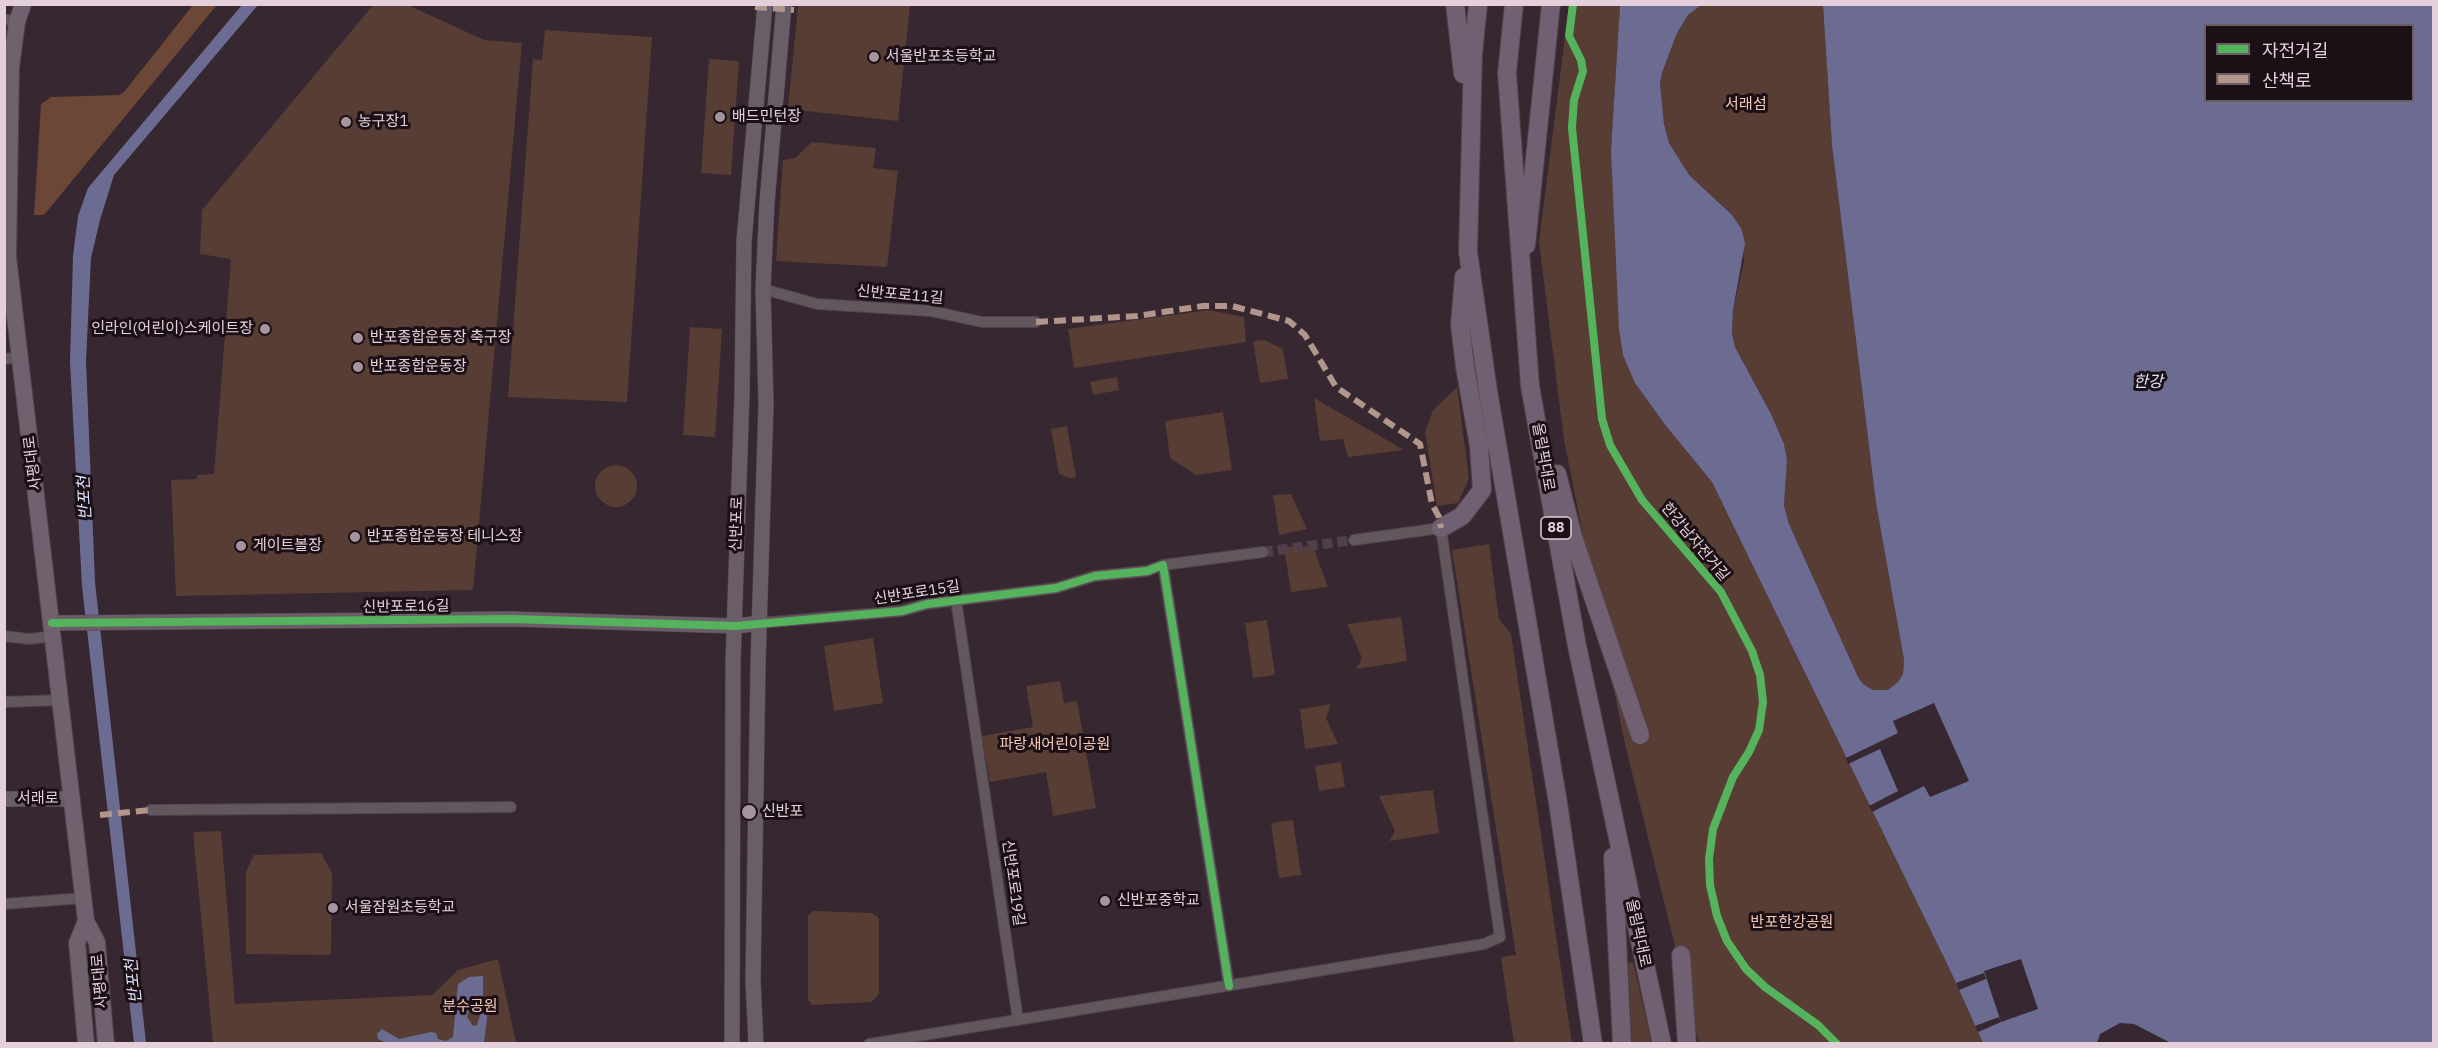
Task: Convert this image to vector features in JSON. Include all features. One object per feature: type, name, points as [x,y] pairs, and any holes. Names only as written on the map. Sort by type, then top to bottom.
[{"type":"highway","points":[[1455,4],[1471,134]]},
{"type":"highway","points":[[1441,528],[1462,516],[1482,490],[1479,446],[1460,324],[1468,252],[1473,54],[1478,4]]},
{"type":"highway","name":"올림픽대로","points":[[1514,4],[1507,73],[1529,372],[1576,646],[1610,793],[1662,1044]]},
{"type":"highway","points":[[1521,276],[1530,225],[1551,4]]},
{"type":"highway","points":[[1468,252],[1488,391],[1558,803],[1593,1044]]},
{"type":"highway","points":[[1529,372],[1574,537],[1640,735]]},
{"type":"highway","points":[[1610,793],[1622,1044]]},
{"type":"highway","points":[[1681,955],[1687,1044]]},
{"type":"main road","name":"사평대로","points":[[23,4],[11,20],[6,214],[12,358],[53,629],[86,921],[97,942],[106,1044]]},
{"type":"main road","name":"신반포로","points":[[732,1044],[733,663],[736,626],[734,605],[742,394],[744,241],[765,4]]},
{"type":"main road","name":"신반포로","points":[[756,1044],[753,980],[766,404],[763,289],[766,202],[784,4]]},
{"type":"main road","name":"신반포로16길","points":[[53,629],[85,622],[512,619],[736,626],[760,623]]},
{"type":"main road","name":"서래로","points":[[4,799],[72,799]]},
{"type":"main road","name":"사평대로","points":[[86,921],[77,943],[86,1044]]},
{"type":"street","name":"신반포로11길","points":[[763,289],[817,304],[931,311],[982,322],[1036,322]]},
{"type":"street","points":[[869,1044],[1484,944],[1500,938],[1441,528],[1354,540]]},
{"type":"street","name":"신반포로15길","points":[[760,623],[902,611],[927,604],[1056,588],[1095,576],[1147,571],[1163,565],[1263,552]]},
{"type":"street","points":[[1163,565],[1229,986]]},
{"type":"street","name":"신반포로19길","points":[[956,600],[1018,1020]]},
{"type":"street","points":[[4,636],[29,639],[53,629]]},
{"type":"street","points":[[4,702],[61,700]]},
{"type":"street","points":[[151,810],[511,807]]},
{"type":"street","points":[[4,904],[83,898]]},
{"type":"green space","name":"반포종합운동장","points":[[374,4],[408,5],[484,40],[522,43],[473,590],[176,596],[171,480],[197,479],[197,475],[214,474],[231,259],[200,254],[202,210]]},
{"type":"green space","points":[[798,5],[910,5],[898,121],[788,109]]},
{"type":"green space","name":"반포한강공원","points":[[1569,5],[1620,5],[1611,150],[1635,383],[1666,426],[1712,482],[1951,972],[1983,1043],[1699,1043],[1624,740],[1564,440],[1539,242]]},
{"type":"green space","name":"서래섬","points":[[1701,5],[1823,5],[1832,145],[1876,503],[1904,660],[1903,674],[1898,682],[1888,690],[1873,690],[1863,684],[1858,677],[1789,524],[1784,506],[1787,460],[1784,444],[1771,414],[1735,347],[1732,333],[1733,310],[1744,261],[1741,228],[1732,215],[1689,176],[1669,143],[1664,124],[1660,83],[1662,73],[1677,33],[1688,15]]},
{"type":"green space","points":[[545,30],[652,37],[627,402],[508,397],[533,59],[542,60]]},
{"type":"green space","name":"배드민턴장","points":[[709,59],[739,61],[731,175],[701,173]]},
{"type":"green space","points":[[812,142],[876,148],[873,168],[898,171],[887,267],[776,261],[783,160],[795,158]]},
{"type":"green space","points":[[1209,310],[1244,317],[1246,342],[1074,368],[1068,329]]},
{"type":"green space","points":[[690,327],[722,329],[715,437],[683,435]]},
{"type":"green space","points":[[1264,340],[1283,349],[1288,379],[1260,383],[1253,341]]},
{"type":"green space","points":[[1117,377],[1119,390],[1093,395],[1090,382]]},
{"type":"green space","points":[[1457,387],[1469,478],[1458,503],[1437,506],[1425,432],[1433,410]]},
{"type":"green space","points":[[1314,398],[1404,450],[1348,457],[1343,439],[1320,441]]},
{"type":"green space","points":[[1223,412],[1232,470],[1196,475],[1170,458],[1165,421]]},
{"type":"green space","points":[[1067,426],[1076,477],[1070,478],[1059,474],[1051,429]]},
{"type":"green space","points":[[616,465],[631,471],[637,486],[631,501],[616,507],[601,501],[595,486],[601,471]]},
{"type":"green space","points":[[1291,494],[1307,529],[1279,535],[1273,495]]},
{"type":"green space","points":[[1489,544],[1499,619],[1511,634],[1572,1043],[1514,1043],[1501,957],[1516,955],[1452,550]]},
{"type":"green space","points":[[1313,546],[1328,587],[1291,592],[1284,547]]},
{"type":"green space","points":[[1401,617],[1407,661],[1356,669],[1362,658],[1347,624]]},
{"type":"green space","points":[[1267,620],[1275,675],[1253,678],[1245,623]]},
{"type":"green space","points":[[873,638],[883,703],[834,711],[824,646]]},
{"type":"green space","name":"파랑새어린이공원","points":[[1060,681],[1064,703],[1077,701],[1096,808],[1053,816],[1046,772],[990,782],[982,736],[1033,727],[1026,686]]},
{"type":"green space","points":[[1331,704],[1326,718],[1338,744],[1305,749],[1300,709]]},
{"type":"green space","points":[[1341,762],[1345,787],[1319,791],[1315,766]]},
{"type":"green space","points":[[1433,790],[1439,833],[1389,841],[1395,831],[1379,796]]},
{"type":"green space","points":[[1293,820],[1301,875],[1279,878],[1271,823]]},
{"type":"green space","name":"분수공원","points":[[221,831],[235,1004],[432,995],[458,970],[498,959],[516,1043],[213,1043],[193,832]]},
{"type":"green space","points":[[321,853],[332,873],[331,955],[246,954],[246,872],[254,855]]},
{"type":"green space","points":[[814,911],[872,913],[879,918],[879,994],[871,1002],[812,1005],[808,1000],[808,915]]},
{"type":"green space","points":[[1633,962],[1652,1043],[1632,1043],[1628,963]]},
{"type":"shaded area","points":[[193,5],[217,5],[44,215],[34,215],[41,104],[51,97],[119,95],[124,92]]},
{"type":"water","name":"반포천","points":[[242,5],[258,5],[114,175],[91,258],[86,361],[95,582],[146,1043],[134,1043],[82,586],[70,362],[73,256],[78,216],[88,188]]},
{"type":"water","name":"한강","points":[[1620,5],[1701,5],[1688,15],[1677,33],[1662,73],[1660,83],[1664,124],[1669,143],[1689,175],[1732,215],[1741,228],[1745,243],[1733,310],[1732,333],[1735,347],[1771,414],[1784,444],[1787,460],[1784,506],[1789,524],[1858,677],[1863,684],[1873,690],[1888,690],[1898,682],[1903,674],[1904,660],[1876,503],[1832,145],[1823,5],[2433,5],[2433,1043],[2171,1043],[2134,1024],[2120,1023],[2100,1034],[2097,1043],[1983,1043],[1951,972],[1712,482],[1666,426],[1635,383],[1623,355],[1619,329],[1611,150]],"holes":[[[2021,959],[2038,1009],[2001,1022],[1984,971]]]},
{"type":"water","points":[[483,976],[483,1001],[488,1009],[484,1043],[389,1044],[378,1039],[377,1034],[382,1029],[399,1039],[431,1032],[436,1033],[438,1039],[446,1041],[453,1037],[458,984],[469,977]],"holes":[[[474,1005],[481,1012],[477,1025],[473,1026],[467,1017],[470,1007]]]},
{"type":"pier","points":[[1934,703],[1969,781],[1930,797],[1924,786],[1872,812],[1869,806],[1898,791],[1880,749],[1848,764],[1846,758],[1898,733],[1893,721]]},
{"type":"pier","points":[[1984,973],[1986,979],[1959,990],[1956,983]]},
{"type":"pier","points":[[1999,1017],[2001,1022],[1978,1032],[1975,1026]]},
{"type":"tunnel","points":[[1263,552],[1354,540]]},
{"type":"marked path","points":[[755,7],[794,10]]},
{"type":"marked path","points":[[1036,322],[1137,316],[1203,306],[1232,306],[1289,321],[1305,335],[1336,387],[1420,444],[1432,504],[1439,517],[1441,528]]},
{"type":"marked path","points":[[100,815],[151,810]]},
{"type":"cycle path","name":"한강남자전거길","points":[[1573,4],[1569,36],[1581,60],[1583,71],[1574,100],[1572,128],[1602,419],[1610,445],[1642,500],[1721,592],[1752,651],[1760,675],[1763,702],[1759,730],[1749,752],[1733,777],[1713,829],[1709,859],[1710,885],[1717,916],[1727,941],[1746,969],[1765,987],[1818,1025],[1837,1044]]},
{"type":"cycle path","points":[[52,623],[512,619],[736,626],[902,611],[927,604],[1056,588],[1095,576],[1147,571],[1163,565],[1229,986]]},
{"type":"place","name":"서울반포초등학교","points":[[874,57]]},
{"type":"place","name":"배드민턴장","points":[[720,117]]},
{"type":"place","name":"농구장1","points":[[346,122]]},
{"type":"place","name":"인라인(어린이)스케이트장","points":[[265,329]]},
{"type":"place","name":"반포종합운동장 축구장","points":[[358,338]]},
{"type":"place","name":"반포종합운동장","points":[[358,367]]},
{"type":"place","name":"반포종합운동장 테니스장","points":[[355,537]]},
{"type":"place","name":"게이트볼장","points":[[241,546]]},
{"type":"place","name":"신반포","points":[[749,812]]},
{"type":"place","name":"신반포중학교","points":[[1105,901]]},
{"type":"place","name":"서울잠원초등학교","points":[[333,908]]}]
